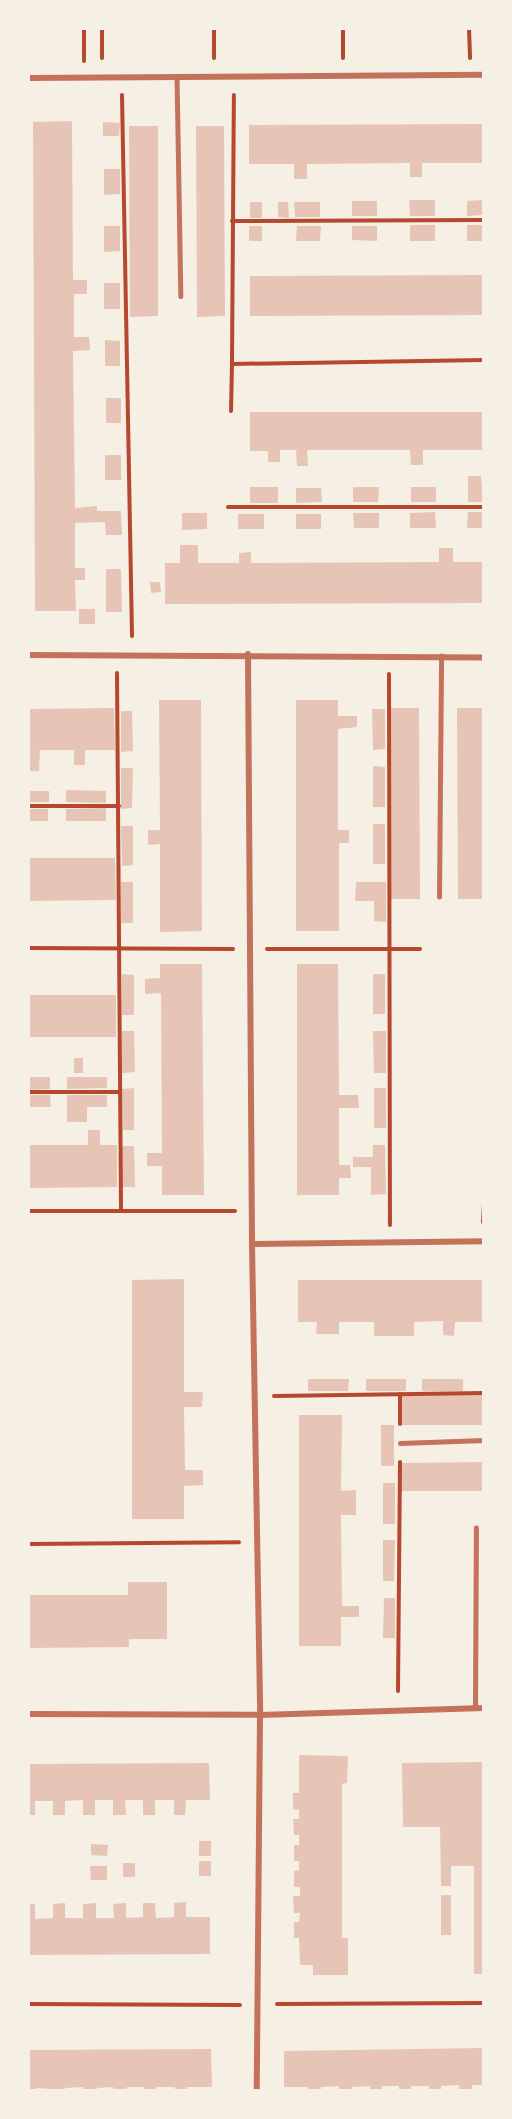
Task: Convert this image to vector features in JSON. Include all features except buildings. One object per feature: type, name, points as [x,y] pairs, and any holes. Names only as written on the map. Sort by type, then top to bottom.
[{"type":"street","points":[[28,78],[483,75]]},
{"type":"street","points":[[248,654],[252,1244],[260,1715],[257,2091]]},
{"type":"street","points":[[28,655],[248,654],[483,657]]},
{"type":"street","points":[[252,1244],[483,1240]]},
{"type":"street","points":[[28,1714],[260,1715],[483,1708]]},
{"type":"lane","points":[[177,76],[181,296]]},
{"type":"lane","points":[[439,897],[441,656]]},
{"type":"lane","points":[[400,1443],[483,1440]]},
{"type":"lane","points":[[475,1707],[476,1528]]},
{"type":"path","points":[[84,28],[84,77]]},
{"type":"path","points":[[102,28],[103,76]]},
{"type":"path","points":[[214,28],[214,76]]},
{"type":"path","points":[[343,28],[343,75]]},
{"type":"path","points":[[470,28],[470,75]]},
{"type":"path","points":[[231,411],[234,75]]},
{"type":"path","points":[[121,76],[132,655]]},
{"type":"path","points":[[232,221],[483,220]]},
{"type":"path","points":[[232,364],[483,360]]},
{"type":"path","points":[[228,507],[483,507]]},
{"type":"path","points":[[117,654],[121,1211]]},
{"type":"path","points":[[389,656],[390,1242]]},
{"type":"path","points":[[28,806],[119,806]]},
{"type":"path","points":[[28,948],[420,949]]},
{"type":"path","points":[[28,1092],[120,1092]]},
{"type":"path","points":[[28,1211],[252,1211]]},
{"type":"path","points":[[398,1710],[400,1394]]},
{"type":"path","points":[[255,1396],[483,1394]]},
{"type":"path","points":[[28,1544],[257,1541]]}]
